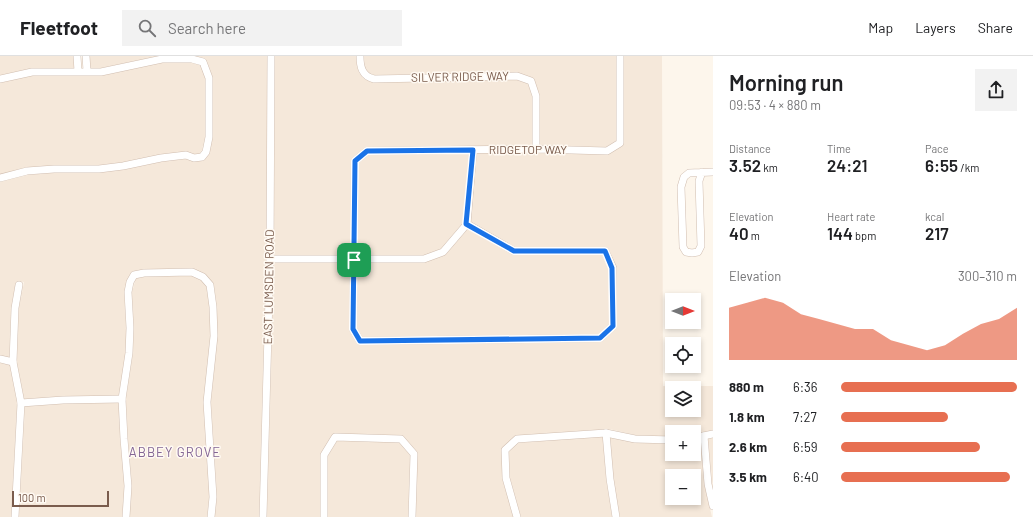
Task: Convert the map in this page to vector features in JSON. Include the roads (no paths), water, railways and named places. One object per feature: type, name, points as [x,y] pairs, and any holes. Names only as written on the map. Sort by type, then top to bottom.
[{"type":"street","points":[[77,56],[78,71]]},
{"type":"street","points":[[86,56],[87,71]]},
{"type":"street","name":"EAST LUMSDEN ROAD","points":[[263,517],[270,259],[271,56]]},
{"type":"street","name":"SILVER RIDGE WAY","points":[[360,56],[362,72],[366,76],[374,79],[517,76],[531,81],[536,96],[536,149]]},
{"type":"street","name":"RIDGETOP WAY","points":[[466,224],[514,251],[605,251],[612,268],[613,326],[600,338],[360,341],[353,329],[355,161],[367,151],[536,149],[607,151],[620,143],[620,56]]},
{"type":"street","points":[[0,79],[32,72],[101,72],[162,59],[192,59],[203,62],[209,78],[209,137],[206,152],[202,157],[194,158],[186,155],[99,169],[54,169],[27,171],[0,178]]},
{"type":"street","points":[[270,259],[424,259],[443,252],[466,224],[473,150]]},
{"type":"street","points":[[702,172],[699,181],[701,246],[698,252],[692,253],[686,252],[683,247],[681,187],[684,177],[689,173],[702,172],[713,172]]},
{"type":"street","points":[[126,517],[128,486],[122,399],[129,353],[130,328],[128,292],[130,282],[134,275],[144,273],[192,272],[203,277],[210,285],[213,307],[213,343],[207,402],[213,497],[211,517]]},
{"type":"street","points":[[15,517],[21,403],[13,362],[15,308],[19,284]]},
{"type":"street","points":[[0,359],[13,362]]},
{"type":"street","points":[[21,403],[63,400],[122,399]]},
{"type":"street","points":[[518,517],[506,478],[505,450],[517,439],[606,433],[635,439],[665,440]]},
{"type":"street","points":[[606,433],[610,479],[616,517]]},
{"type":"street","points":[[701,437],[713,434]]},
{"type":"street","points":[[704,436],[708,484],[713,506]]},
{"type":"street","points":[[324,517],[324,455],[335,437],[401,439],[414,454],[412,517]]},
{"type":"district","name":"ABBEY GROVE","points":[[175,452]]}]
